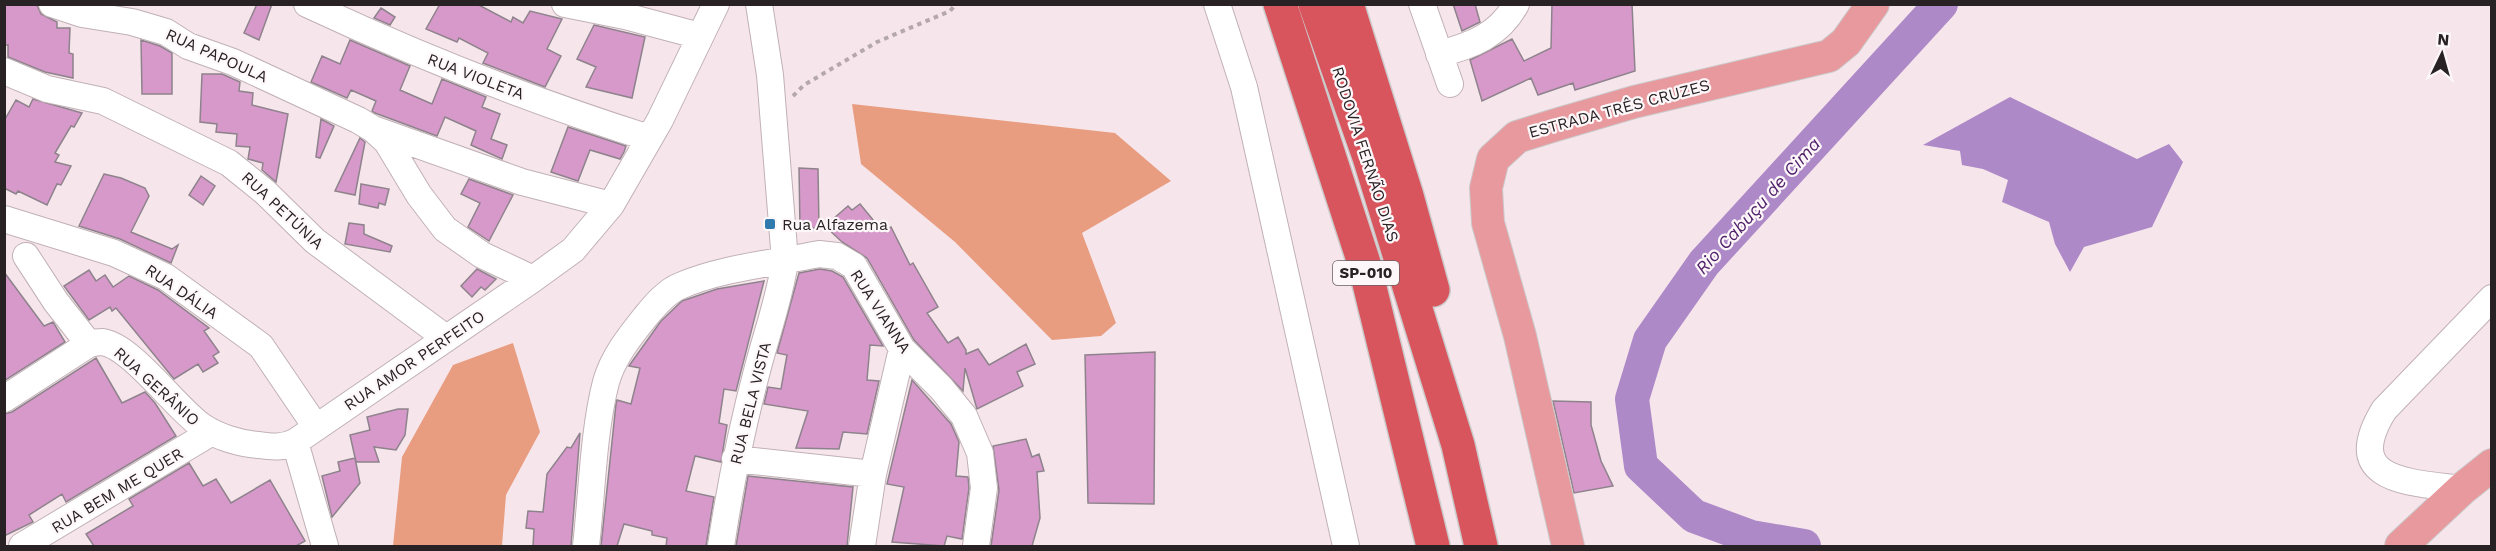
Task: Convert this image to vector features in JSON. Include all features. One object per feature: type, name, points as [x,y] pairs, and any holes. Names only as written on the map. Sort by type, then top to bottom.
[{"type":"highway","name":"RODOVIA FERNÃO DIAS","points":[[1315,4],[1369,157],[1458,445],[1481,546]]},
{"type":"highway","points":[[1347,4],[1407,196],[1439,313],[1456,383],[1458,445]]},
{"type":"highway","name":"SP-010","points":[[1282,13],[1364,263],[1433,546]]},
{"type":"main road","name":"ESTRADA TRÊS CRUZES","points":[[1568,546],[1520,336],[1488,223],[1486,188],[1494,159],[1517,136],[1543,128],[1634,102],[1829,56],[1846,42],[1873,4]]},
{"type":"main road","points":[[2401,546],[2462,489],[2492,465]]},
{"type":"street","name":"RUA PAPOULA","points":[[52,4],[82,14],[132,22],[166,32],[188,45],[233,62],[373,129],[522,182],[611,205]]},
{"type":"street","name":"RUA VIOLETA","points":[[306,4],[443,64],[577,115],[649,138]]},
{"type":"street","points":[[565,4],[625,16],[700,36]]},
{"type":"street","points":[[533,279],[573,250],[611,205],[649,138],[716,4]]},
{"type":"street","points":[[759,4],[770,75],[786,261]]},
{"type":"street","points":[[1217,4],[1244,87],[1346,546]]},
{"type":"street","points":[[1422,4],[1450,84]]},
{"type":"street","points":[[1439,54],[1468,47],[1492,33],[1506,21],[1516,4]]},
{"type":"street","name":"RUA PETÚNIA","points":[[4,71],[47,89],[103,101],[229,163],[265,192],[315,242],[446,338]]},
{"type":"street","name":"RUA PAPOULA","points":[[373,129],[387,142],[419,195],[445,229],[482,255],[533,279]]},
{"type":"street","name":"RUA DÁLIA","points":[[7,223],[114,253],[166,277],[261,346],[316,427]]},
{"type":"street","name":"RUA VIANNA","points":[[586,546],[606,381],[618,354],[634,331],[654,306],[677,287],[697,279],[819,254],[837,256],[854,266],[902,349],[942,388],[964,416],[980,453],[984,488],[976,546]]},
{"type":"street","name":"RUA GERÂNIO","points":[[26,256],[56,302],[89,344],[100,342],[114,345],[149,375],[201,426],[247,444],[286,446],[295,442]]},
{"type":"street","name":"RUA BELA VISTA","points":[[722,546],[735,459],[758,366],[782,284],[786,261]]},
{"type":"street","name":"RUA AMOR PERFEITO","points":[[295,442],[533,279]]},
{"type":"street","points":[[2462,489],[2393,478],[2375,466],[2368,447],[2373,428],[2384,410],[2492,298]]},
{"type":"street","points":[[4,399],[89,344]]},
{"type":"street","points":[[862,546],[873,474],[902,349]]},
{"type":"street","name":"RUA BEM ME QUER","points":[[22,546],[212,432]]},
{"type":"street","points":[[295,442],[325,546]]},
{"type":"street","points":[[735,459],[873,474]]},
{"type":"path","points":[[772,117],[804,85],[877,42],[950,10],[956,4]]},
{"type":"shaded area","points":[[2010,97],[2137,159],[2169,144],[2183,162],[2152,227],[2084,247],[2070,272],[2055,244],[2049,222],[2002,202],[2008,180],[1983,169],[1962,165],[1960,151],[1923,145]]},
{"type":"shaded area","points":[[852,104],[1115,133],[1171,181],[1082,233],[1116,323],[1101,336],[1052,340],[955,242],[861,164]]},
{"type":"shaded area","points":[[513,343],[540,432],[506,495],[502,546],[393,546],[402,457],[453,365]]},
{"type":"building","points":[[4,4],[37,5],[41,14],[57,22],[57,28],[70,28],[69,53],[73,54],[73,78],[45,72],[8,57],[8,45],[4,45]]},
{"type":"building","points":[[257,4],[272,4],[259,40],[244,33]]},
{"type":"building","points":[[440,4],[477,4],[511,22],[513,17],[523,23],[530,11],[562,19],[547,49],[561,56],[545,87],[483,63],[488,53],[459,38],[457,42],[426,29]]},
{"type":"building","points":[[1453,4],[1475,4],[1480,22],[1462,31]]},
{"type":"building","points":[[1552,4],[1632,4],[1635,71],[1575,90],[1573,83],[1538,95],[1531,78],[1482,101],[1470,60],[1512,39],[1524,61],[1551,48]]},
{"type":"building","points":[[381,8],[395,17],[390,25],[374,18]]},
{"type":"building","points":[[594,25],[645,37],[632,98],[586,87],[596,67],[577,59]]},
{"type":"building","points":[[141,40],[160,46],[172,53],[172,94],[142,94]]},
{"type":"building","points":[[350,40],[410,66],[400,90],[432,104],[442,79],[486,97],[482,107],[500,114],[491,139],[507,145],[502,159],[471,145],[476,131],[445,117],[437,136],[375,113],[372,111],[376,101],[351,90],[347,98],[311,82],[322,56],[340,64]]},
{"type":"building","points":[[202,74],[222,74],[240,82],[239,91],[253,93],[252,105],[288,114],[276,182],[262,170],[263,163],[248,159],[250,147],[236,146],[237,134],[216,132],[217,124],[200,122]]},
{"type":"building","points":[[33,99],[82,113],[74,127],[71,126],[55,153],[59,155],[55,162],[71,166],[61,185],[57,184],[47,205],[18,191],[16,194],[4,188],[4,121],[16,100],[29,107]]},
{"type":"building","points":[[321,119],[334,126],[320,158],[316,157]]},
{"type":"building","points":[[568,127],[626,146],[624,152],[620,159],[590,150],[578,181],[551,172]]},
{"type":"building","points":[[360,138],[365,142],[355,195],[335,191]]},
{"type":"building","points":[[799,168],[818,169],[819,228],[800,228]]},
{"type":"building","points":[[104,174],[145,188],[149,196],[131,232],[172,249],[178,245],[171,263],[120,239],[79,226]]},
{"type":"building","points":[[201,176],[215,186],[203,205],[189,195]]},
{"type":"building","points":[[469,179],[513,195],[489,241],[468,227],[480,203],[461,194]]},
{"type":"building","points":[[361,184],[389,189],[385,205],[379,203],[378,208],[359,204]]},
{"type":"building","points":[[860,204],[883,232],[891,227],[910,265],[913,263],[938,307],[927,313],[948,343],[958,337],[966,354],[978,349],[989,365],[1026,344],[1035,364],[1017,372],[1023,386],[977,409],[965,368],[963,391],[914,340],[867,258],[842,242],[825,226],[848,206],[852,210]]},
{"type":"building","points":[[349,223],[364,225],[364,234],[392,246],[390,252],[345,244]]},
{"type":"building","points":[[477,269],[496,279],[485,290],[481,287],[472,297],[461,286]]},
{"type":"building","points":[[820,269],[832,271],[843,277],[883,346],[870,345],[867,380],[879,381],[867,434],[843,432],[839,449],[796,448],[808,411],[764,404],[768,387],[781,389],[787,355],[777,353],[799,273]]},
{"type":"building","points":[[89,270],[96,281],[105,275],[113,287],[129,276],[158,290],[209,328],[204,331],[219,352],[213,356],[218,363],[203,372],[198,364],[174,379],[116,308],[112,311],[110,307],[89,320],[64,286]]},
{"type":"building","points":[[4,272],[44,326],[53,322],[65,342],[4,381]]},
{"type":"building","points":[[764,281],[736,391],[724,389],[719,423],[727,425],[721,462],[695,456],[686,491],[714,497],[706,546],[666,546],[667,538],[652,535],[652,531],[624,524],[617,546],[601,546],[616,404],[617,400],[631,404],[640,368],[629,366],[661,321],[682,301],[717,289]]},
{"type":"building","points":[[1155,352],[1154,504],[1088,503],[1085,355]]},
{"type":"building","points":[[96,358],[122,403],[145,392],[155,403],[176,436],[66,502],[62,494],[29,515],[33,522],[4,536],[4,414],[12,412]]},
{"type":"building","points":[[912,380],[951,424],[959,442],[956,476],[968,477],[969,488],[962,539],[947,536],[944,546],[892,542],[904,487],[887,484]]},
{"type":"building","points":[[1553,401],[1591,402],[1591,425],[1601,461],[1613,486],[1574,493]]},
{"type":"building","points":[[398,409],[408,409],[405,435],[396,450],[374,447],[379,462],[356,462],[350,435],[370,430],[367,417]]},
{"type":"building","points":[[580,433],[571,546],[533,546],[534,529],[526,528],[528,511],[543,512],[547,474],[567,447],[571,448]]},
{"type":"building","points":[[1026,439],[1032,457],[1039,454],[1044,471],[1037,472],[1040,518],[1032,546],[991,546],[999,490],[993,446]]},
{"type":"building","points":[[355,458],[360,483],[332,517],[322,476],[340,471],[338,462]]},
{"type":"building","points":[[189,463],[203,486],[216,479],[231,503],[270,480],[305,541],[296,546],[94,546],[86,534],[133,506],[129,499]]},
{"type":"building","points":[[748,476],[853,487],[847,546],[736,546]]},
{"type":"waterway","name":"Rio Cabuçu de Cima","points":[[1804,546],[1751,537],[1694,516],[1641,466],[1632,399],[1650,340],[1704,263],[1941,4]]},
{"type":"place","name":"Rua Alfazema","points":[[770,224]]}]
